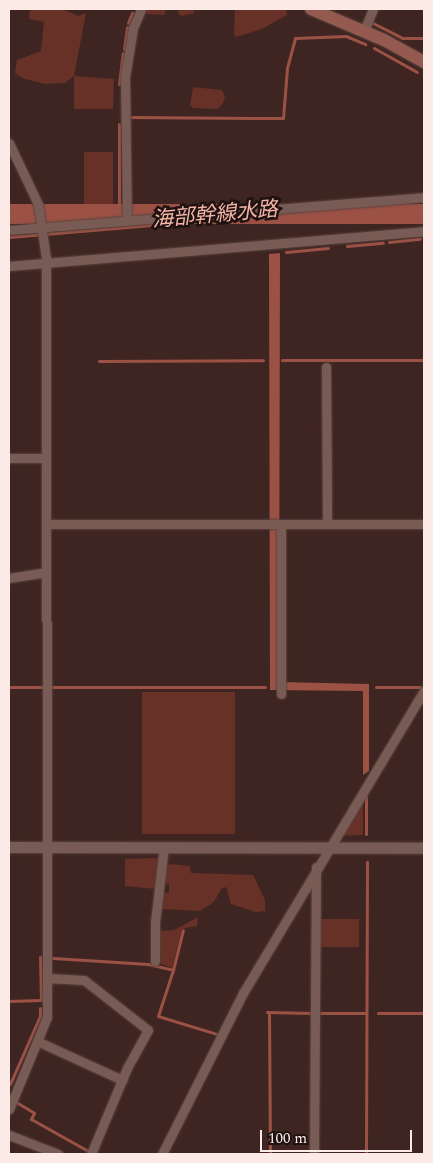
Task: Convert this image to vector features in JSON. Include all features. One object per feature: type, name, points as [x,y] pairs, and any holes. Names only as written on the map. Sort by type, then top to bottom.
[{"type":"main road","points":[[311,9],[364,31],[424,62]]},
{"type":"street","points":[[127,220],[125,77],[133,28],[141,9]]},
{"type":"street","points":[[364,31],[374,9]]},
{"type":"street","points":[[9,143],[38,204],[43,229],[45,260],[47,847],[47,1017],[9,1109]]},
{"type":"street","points":[[9,230],[43,229],[127,220],[424,197]]},
{"type":"street","points":[[9,266],[45,260],[424,231]]},
{"type":"street","points":[[326,367],[327,524]]},
{"type":"street","points":[[9,458],[46,458]]},
{"type":"street","points":[[46,524],[424,524]]},
{"type":"street","points":[[280,524],[281,693]]},
{"type":"street","points":[[9,578],[46,572]]},
{"type":"street","points":[[162,1154],[243,992],[316,867],[424,690]]},
{"type":"street","points":[[9,847],[424,848]]},
{"type":"street","points":[[155,961],[155,922],[164,847]]},
{"type":"street","points":[[314,1154],[316,867]]},
{"type":"street","points":[[47,978],[84,980],[148,1030],[122,1080],[90,1154]]},
{"type":"street","points":[[37,1041],[122,1080]]},
{"type":"street","points":[[9,1135],[58,1154]]},
{"type":"shaded area","points":[[30,9],[62,9],[78,16],[86,13],[74,76],[65,83],[45,84],[22,78],[15,73],[17,60],[41,51],[44,22],[29,19]]},
{"type":"shaded area","points":[[145,9],[166,9],[164,15],[147,14]]},
{"type":"shaded area","points":[[179,9],[194,9],[194,13],[182,16],[178,14]]},
{"type":"shaded area","points":[[235,9],[286,9],[287,15],[262,29],[236,37],[234,35]]},
{"type":"shaded area","points":[[74,76],[114,79],[113,109],[74,109]]},
{"type":"shaded area","points":[[193,87],[222,90],[225,97],[223,103],[218,109],[193,108],[190,105]]},
{"type":"shaded area","points":[[84,152],[113,152],[113,220],[84,220]]},
{"type":"shaded area","points":[[9,204],[424,204],[424,224],[9,224]]},
{"type":"shaded area","points":[[280,253],[279,682],[369,684],[369,771],[363,775],[363,691],[270,690],[269,254]]},
{"type":"shaded area","points":[[142,692],[235,692],[235,834],[142,834]]},
{"type":"shaded area","points":[[363,798],[363,835],[337,836]]},
{"type":"shaded area","points":[[160,858],[156,889],[125,886],[125,859]]},
{"type":"shaded area","points":[[171,864],[190,866],[191,873],[253,875],[265,900],[265,911],[256,912],[231,904],[226,887],[221,889],[214,902],[200,911],[161,909],[161,892],[169,893],[169,884],[163,883],[165,867]]},
{"type":"shaded area","points":[[198,917],[197,926],[182,929],[172,968],[161,964],[159,931],[174,930]]},
{"type":"shaded area","points":[[318,919],[359,919],[359,947],[318,947]]},
{"type":"waterway","points":[[128,23],[132,13]]},
{"type":"waterway","points":[[371,22],[402,38],[424,38]]},
{"type":"waterway","points":[[124,49],[127,27]]},
{"type":"waterway","points":[[127,117],[283,118],[287,68],[295,38],[346,36],[365,44]]},
{"type":"waterway","points":[[374,48],[417,72]]},
{"type":"waterway","points":[[119,84],[123,53]]},
{"type":"waterway","points":[[119,124],[119,216]]},
{"type":"waterway","name":"海部幹線水路","points":[[9,237],[270,215]]},
{"type":"waterway","points":[[389,242],[420,239]]},
{"type":"waterway","points":[[347,246],[383,243]]},
{"type":"waterway","points":[[286,252],[328,248]]},
{"type":"waterway","points":[[99,361],[263,360]]},
{"type":"waterway","points":[[282,360],[424,360]]},
{"type":"waterway","points":[[9,687],[43,687]]},
{"type":"waterway","points":[[52,687],[265,687]]},
{"type":"waterway","points":[[376,687],[420,687]]},
{"type":"waterway","points":[[366,797],[366,834]]},
{"type":"waterway","points":[[366,1154],[367,862]]},
{"type":"waterway","points":[[173,970],[183,930]]},
{"type":"waterway","points":[[9,1001],[41,1000],[40,957]]},
{"type":"waterway","points":[[53,958],[148,964],[173,970],[158,1016],[217,1034]]},
{"type":"waterway","points":[[10,1084],[40,1016],[40,1008]]},
{"type":"waterway","points":[[267,1012],[311,1013]]},
{"type":"waterway","points":[[269,1012],[270,1154]]},
{"type":"waterway","points":[[318,1013],[366,1013]]},
{"type":"waterway","points":[[378,1013],[424,1013]]},
{"type":"waterway","points":[[16,1102],[34,1113],[31,1119],[88,1151]]}]
